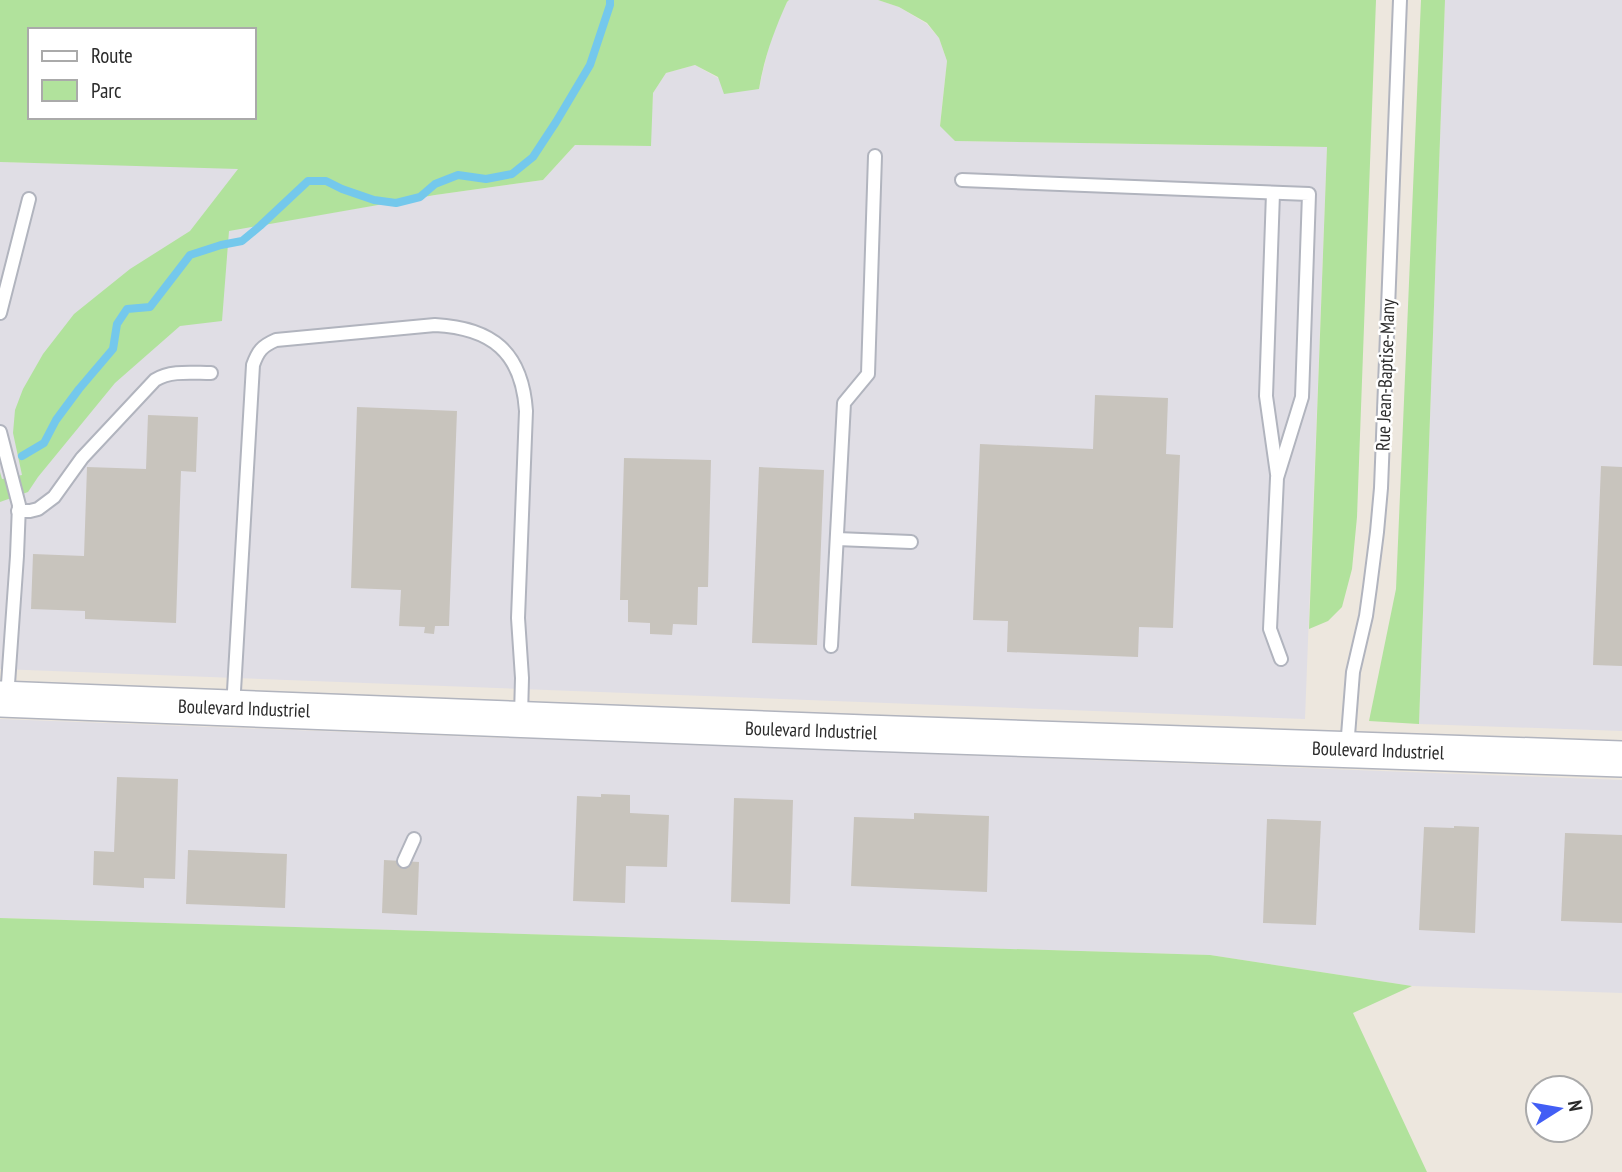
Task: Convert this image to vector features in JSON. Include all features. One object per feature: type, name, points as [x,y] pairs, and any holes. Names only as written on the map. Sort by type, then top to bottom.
[{"type":"street","name":"Boulevard Industriel","points":[[4,699],[1622,759]]},
{"type":"lane","name":"Rue Jean-Baptise-Many","points":[[1347,748],[1353,672],[1369,597],[1379,510],[1400,0]]},
{"type":"lane","points":[[831,646],[844,403],[868,374],[875,156]]},
{"type":"lane","points":[[962,180],[1309,194],[1301,397],[1277,478]]},
{"type":"lane","points":[[1273,193],[1266,396],[1277,478],[1270,629],[1281,659]]},
{"type":"lane","points":[[0,313],[29,199]]},
{"type":"lane","points":[[233,708],[253,365],[257,353],[264,345],[276,340],[435,325],[454,326],[488,337],[517,367],[523,385],[526,411],[518,618],[522,678],[521,719]]},
{"type":"lane","points":[[18,511],[38,509],[54,497],[82,458],[155,380],[162,375],[174,373],[211,373]]},
{"type":"lane","points":[[0,432],[19,505],[4,699]]},
{"type":"lane","points":[[837,539],[911,542]]},
{"type":"lane","points":[[404,861],[414,839]]},
{"type":"shaded area","points":[[789,0],[878,0],[899,7],[927,24],[939,38],[947,61],[940,125],[955,141],[1327,147],[1305,719],[0,669],[0,162],[239,168],[230,230],[435,195],[543,180],[575,145],[650,146],[653,93],[666,73],[695,65],[718,78],[759,89],[772,35]]},
{"type":"shaded area","points":[[1445,0],[1622,0],[1622,731],[1419,724]]},
{"type":"shaded area","points":[[0,719],[1622,780],[1622,993],[1412,986],[1210,955],[0,918]]},
{"type":"green space","points":[[0,0],[789,0],[770,45],[759,89],[724,94],[718,77],[695,65],[666,73],[653,93],[651,146],[575,145],[543,180],[435,195],[229,231],[222,321],[180,326],[115,383],[28,492],[0,502],[0,472],[2,479],[22,475],[13,433],[15,410],[23,389],[43,354],[74,314],[130,269],[190,231],[238,169],[0,162]]},
{"type":"green space","points":[[878,0],[1376,0],[1357,517],[1352,569],[1342,607],[1328,621],[1309,629],[1327,147],[955,141],[940,126],[947,61],[939,38],[927,23],[899,7]]},
{"type":"green space","points":[[1421,0],[1445,0],[1419,724],[1369,721],[1396,589]]},
{"type":"green space","points":[[0,918],[1210,955],[1412,986],[1353,1013],[1427,1172],[0,1172]]},
{"type":"building","points":[[1095,395],[1168,398],[1166,454],[1180,455],[1173,628],[1139,627],[1138,657],[1007,652],[1008,621],[973,620],[980,444],[1093,449]]},
{"type":"building","points":[[357,407],[457,411],[449,626],[435,626],[434,634],[424,633],[425,627],[399,626],[401,590],[351,588]]},
{"type":"building","points":[[148,415],[198,417],[196,472],[181,471],[176,623],[85,619],[85,611],[31,609],[33,554],[84,556],[87,467],[146,469]]},
{"type":"building","points":[[624,458],[711,460],[708,587],[698,587],[697,625],[673,624],[672,635],[650,634],[650,623],[628,622],[628,600],[620,600]]},
{"type":"building","points":[[1601,466],[1622,467],[1622,666],[1593,665]]},
{"type":"building","points":[[759,467],[824,470],[817,645],[752,643]]},
{"type":"building","points":[[117,777],[178,779],[175,879],[144,878],[144,888],[93,885],[94,851],[114,852]]},
{"type":"building","points":[[601,794],[630,795],[630,813],[669,815],[667,867],[626,866],[625,903],[573,901],[577,796],[601,797]]},
{"type":"building","points":[[734,798],[793,800],[790,904],[731,902]]},
{"type":"building","points":[[914,813],[989,816],[987,892],[851,886],[854,817],[914,819]]},
{"type":"building","points":[[1267,819],[1321,821],[1316,925],[1263,923]]},
{"type":"building","points":[[1424,827],[1479,827],[1475,933],[1419,930]]},
{"type":"building","points":[[1565,833],[1622,835],[1622,923],[1561,921]]},
{"type":"building","points":[[188,850],[287,854],[285,908],[186,904]]},
{"type":"building","points":[[384,860],[419,862],[417,915],[382,913]]},
{"type":"waterway","points":[[22,456],[44,443],[56,420],[113,349],[117,324],[127,309],[150,307],[190,255],[242,241],[308,181],[326,181],[374,200],[396,203],[420,197],[435,184],[458,175],[486,179],[512,174],[533,157],[590,65],[610,0]]}]
